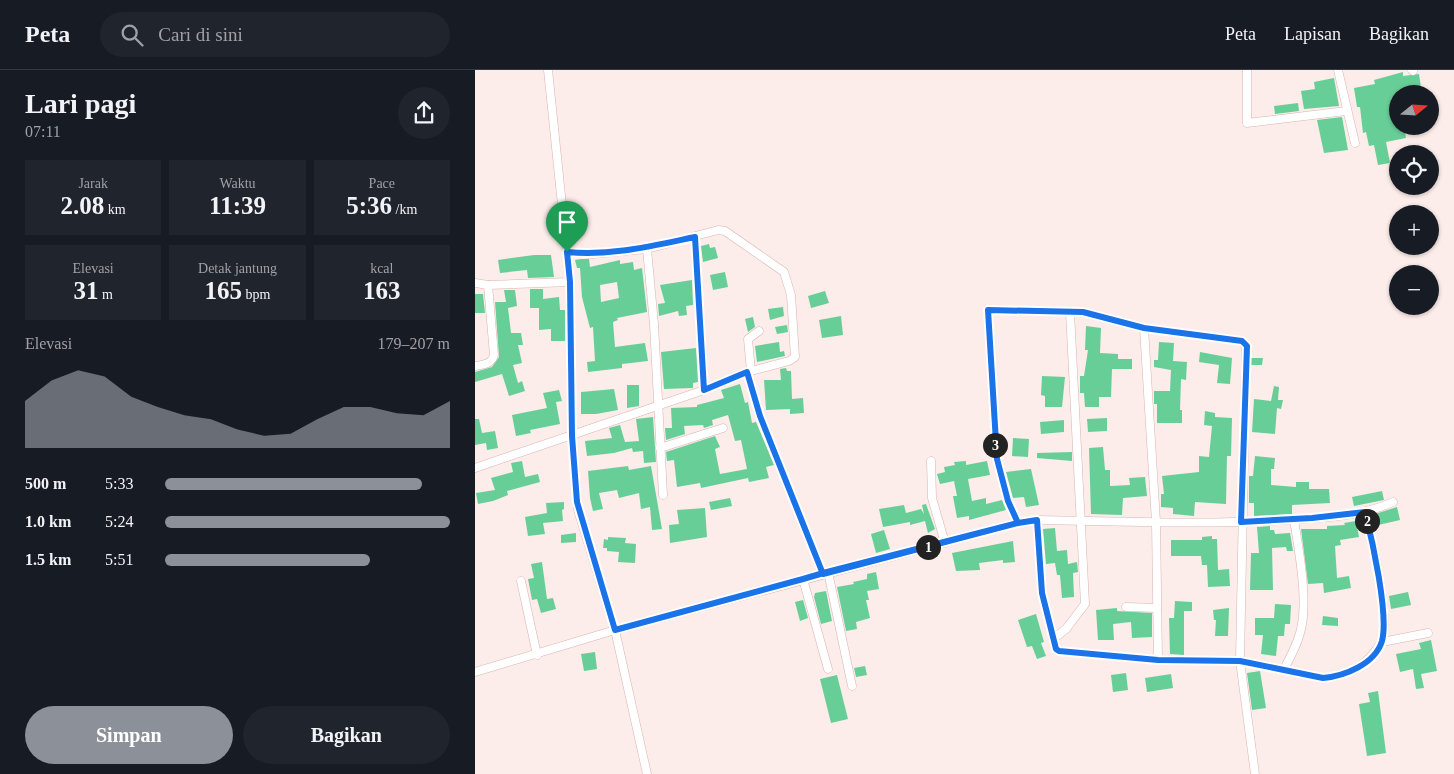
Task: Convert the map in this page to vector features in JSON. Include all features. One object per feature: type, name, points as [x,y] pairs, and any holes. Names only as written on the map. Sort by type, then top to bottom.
[{"type":"street","points":[[548,70],[570,282],[572,436],[578,510],[615,630],[647,774]]},
{"type":"street","points":[[1247,70],[1247,123],[1346,111]]},
{"type":"street","points":[[1338,70],[1346,111],[1355,143]]},
{"type":"street","points":[[475,468],[704,390],[749,372],[789,361],[796,355],[791,294],[786,276],[782,270],[725,231],[718,230],[647,249],[592,254],[567,252]]},
{"type":"street","points":[[695,237],[704,390]]},
{"type":"street","points":[[647,249],[663,495]]},
{"type":"street","points":[[475,283],[488,285],[570,282]]},
{"type":"street","points":[[475,366],[488,363],[493,360],[494,355],[488,285]]},
{"type":"street","points":[[1018,523],[1008,501],[997,459],[987,313],[990,309],[1083,312],[1144,328],[1233,339],[1242,341],[1247,346],[1241,522],[1240,661],[1255,774]]},
{"type":"street","points":[[1053,639],[1066,629],[1085,604],[1070,312]]},
{"type":"street","points":[[1144,328],[1156,522],[1158,660]]},
{"type":"street","points":[[759,332],[750,336],[747,342],[749,372],[760,416],[825,573],[852,686]]},
{"type":"street","points":[[660,448],[723,428]]},
{"type":"street","points":[[931,461],[932,498],[945,543]]},
{"type":"street","points":[[475,672],[537,655],[615,630],[1018,523],[1037,520],[1241,522],[1294,520],[1365,512],[1393,502]]},
{"type":"street","points":[[1365,512],[1380,588],[1383,612],[1382,642]]},
{"type":"street","points":[[1037,520],[1042,593],[1053,639],[1056,649],[1059,651],[1158,660],[1240,661],[1323,678],[1337,677],[1361,666],[1382,642],[1428,633]]},
{"type":"street","points":[[1284,669],[1295,649],[1303,614],[1300,558],[1294,520]]},
{"type":"street","points":[[803,579],[828,669]]},
{"type":"street","points":[[521,581],[537,655]]},
{"type":"street","points":[[1126,607],[1157,608]]},
{"type":"building","points":[[1403,72],[1403,76],[1419,74],[1421,85],[1389,85],[1389,135],[1406,135],[1406,138],[1386,142],[1389,163],[1378,165],[1374,145],[1369,146],[1366,132],[1363,133],[1360,107],[1357,107],[1354,88],[1375,84],[1374,80]]},
{"type":"building","points":[[1334,78],[1339,106],[1304,109],[1301,91],[1315,89],[1314,82]]},
{"type":"building","points":[[1298,103],[1299,111],[1275,114],[1274,106]]},
{"type":"building","points":[[1342,117],[1348,150],[1324,153],[1317,120]]},
{"type":"building","points":[[709,244],[710,248],[715,247],[718,258],[703,262],[701,246]]},
{"type":"building","points":[[534,255],[551,255],[554,277],[528,278],[527,270],[500,273],[498,260]]},
{"type":"building","points":[[589,259],[590,267],[620,260],[620,264],[633,262],[634,270],[642,268],[647,312],[617,318],[618,320],[613,322],[615,347],[645,343],[648,361],[622,364],[622,368],[588,372],[587,362],[595,361],[593,327],[590,328],[582,297],[580,268],[577,268],[575,260]],"holes":[[[617,282],[619,298],[601,302],[600,285]]]},
{"type":"building","points":[[725,272],[728,287],[713,290],[710,275]]},
{"type":"building","points":[[692,280],[693,305],[686,306],[687,315],[679,316],[678,311],[659,316],[658,304],[665,303],[660,285]]},
{"type":"building","points":[[530,289],[543,289],[543,299],[559,297],[560,310],[565,310],[565,341],[551,341],[551,329],[539,330],[539,308],[530,308]]},
{"type":"building","points":[[504,290],[515,290],[517,306],[508,308],[511,333],[521,333],[523,345],[518,345],[522,363],[513,365],[518,383],[522,381],[525,391],[509,396],[502,374],[475,382],[475,372],[492,367],[499,357],[495,302],[506,302]]},
{"type":"building","points":[[825,291],[829,303],[811,308],[808,296]]},
{"type":"building","points":[[475,294],[483,294],[485,313],[475,313]]},
{"type":"building","points":[[783,307],[784,316],[770,320],[768,309]]},
{"type":"building","points":[[841,316],[843,335],[822,338],[819,320]]},
{"type":"building","points":[[753,317],[755,327],[748,332],[745,319]]},
{"type":"building","points":[[787,325],[788,332],[777,334],[775,327]]},
{"type":"building","points":[[1086,326],[1101,328],[1100,353],[1118,354],[1118,359],[1132,359],[1132,369],[1112,369],[1111,397],[1099,397],[1099,407],[1085,407],[1084,393],[1080,393],[1080,376],[1084,376],[1088,350],[1085,350]]},
{"type":"building","points":[[779,342],[780,352],[784,351],[785,356],[757,362],[755,346]]},
{"type":"building","points":[[1159,342],[1174,343],[1173,361],[1187,362],[1186,380],[1181,379],[1180,410],[1182,410],[1182,423],[1157,423],[1157,404],[1154,404],[1154,391],[1170,391],[1171,370],[1154,367],[1154,360],[1158,360]]},
{"type":"building","points":[[696,348],[698,382],[693,383],[693,388],[664,389],[661,352]]},
{"type":"building","points":[[1200,352],[1232,358],[1230,384],[1217,383],[1219,365],[1199,362]]},
{"type":"building","points":[[1251,358],[1263,358],[1262,365],[1251,365]]},
{"type":"building","points":[[786,368],[787,371],[791,371],[792,399],[803,398],[804,413],[790,414],[790,409],[766,410],[764,380],[781,380],[780,369]]},
{"type":"building","points":[[1042,376],[1065,377],[1062,407],[1045,407],[1045,396],[1041,395]]},
{"type":"building","points":[[740,384],[745,403],[748,402],[752,423],[756,422],[774,465],[766,467],[769,478],[749,482],[748,478],[701,488],[700,483],[677,487],[674,460],[667,461],[666,452],[715,436],[720,447],[715,449],[720,474],[747,469],[741,440],[735,441],[728,415],[712,420],[713,425],[704,428],[703,425],[684,426],[685,434],[666,440],[665,428],[672,428],[671,408],[697,407],[697,405],[724,398],[721,390]]},
{"type":"building","points":[[627,385],[639,385],[639,406],[627,408]]},
{"type":"building","points":[[1274,386],[1279,387],[1278,400],[1283,400],[1281,409],[1277,408],[1275,434],[1252,432],[1254,399],[1271,401]]},
{"type":"building","points":[[614,389],[618,410],[596,414],[581,414],[581,392]]},
{"type":"building","points":[[559,390],[562,401],[556,402],[560,424],[530,430],[531,433],[516,436],[512,415],[547,408],[543,393]]},
{"type":"building","points":[[1205,411],[1215,413],[1215,417],[1232,418],[1231,456],[1227,456],[1226,504],[1195,502],[1194,516],[1173,514],[1173,508],[1161,507],[1161,494],[1164,494],[1162,476],[1199,472],[1199,456],[1209,457],[1212,426],[1204,425]]},
{"type":"building","points":[[653,417],[656,462],[644,463],[643,451],[633,452],[632,448],[614,453],[587,456],[585,441],[612,438],[609,428],[620,425],[625,442],[639,441],[636,419]]},
{"type":"building","points":[[1107,418],[1107,431],[1088,432],[1087,419]]},
{"type":"building","points":[[475,419],[479,419],[482,433],[495,431],[498,448],[487,450],[486,443],[475,445]]},
{"type":"building","points":[[1064,420],[1064,432],[1041,434],[1040,422]]},
{"type":"building","points":[[1013,438],[1029,439],[1028,457],[1012,456]]},
{"type":"building","points":[[1103,447],[1105,470],[1110,470],[1110,486],[1130,485],[1129,478],[1145,477],[1147,496],[1123,498],[1122,515],[1091,514],[1089,448]]},
{"type":"building","points":[[1072,452],[1072,461],[1037,458],[1037,453]]},
{"type":"building","points":[[1255,456],[1275,458],[1274,469],[1271,469],[1271,485],[1296,487],[1296,482],[1309,482],[1309,489],[1329,489],[1330,503],[1292,505],[1292,514],[1254,516],[1254,503],[1249,503],[1249,476],[1253,476]]},
{"type":"building","points":[[522,461],[525,477],[538,474],[540,482],[507,491],[508,495],[478,504],[476,493],[495,490],[491,478],[513,472],[511,463]]},
{"type":"building","points":[[966,461],[966,465],[987,461],[990,475],[968,479],[972,501],[986,498],[986,504],[1002,500],[1006,510],[969,520],[969,516],[957,518],[953,496],[957,496],[954,481],[940,484],[937,474],[945,472],[944,467],[955,465],[954,462]]},
{"type":"building","points":[[628,466],[629,470],[651,466],[662,529],[652,530],[650,507],[641,509],[639,493],[619,498],[617,490],[599,493],[603,509],[593,511],[588,471]]},
{"type":"building","points":[[1031,469],[1039,505],[1026,507],[1024,497],[1013,498],[1006,472]]},
{"type":"building","points":[[1382,491],[1384,500],[1354,506],[1352,497]]},
{"type":"building","points":[[730,498],[732,506],[711,510],[709,502]]},
{"type":"building","points":[[564,502],[564,509],[562,510],[563,521],[543,523],[545,534],[528,536],[525,517],[547,513],[546,503]]},
{"type":"building","points":[[926,504],[935,529],[928,533],[925,521],[910,525],[910,522],[883,527],[879,509],[904,505],[906,513],[921,509],[924,514],[922,505]]},
{"type":"building","points":[[1397,507],[1400,520],[1374,526],[1372,515]]},
{"type":"building","points":[[705,508],[707,537],[670,543],[669,525],[679,524],[677,510]]},
{"type":"building","points":[[1356,521],[1359,537],[1340,540],[1341,545],[1335,546],[1337,578],[1349,576],[1351,588],[1324,593],[1323,583],[1308,584],[1301,529],[1327,529],[1327,526],[1345,525],[1344,523]]},
{"type":"building","points":[[1270,526],[1270,530],[1274,530],[1275,534],[1290,533],[1293,551],[1287,551],[1286,547],[1272,548],[1273,590],[1250,590],[1251,553],[1259,553],[1257,527]]},
{"type":"building","points":[[1055,528],[1057,551],[1067,550],[1068,564],[1077,562],[1078,572],[1073,573],[1074,597],[1062,598],[1060,575],[1057,575],[1055,563],[1046,564],[1043,529]]},
{"type":"building","points":[[884,530],[890,549],[876,553],[871,534]]},
{"type":"building","points":[[576,533],[576,542],[561,543],[561,535]]},
{"type":"building","points":[[1212,536],[1212,539],[1217,539],[1218,570],[1229,569],[1230,586],[1208,587],[1207,565],[1202,565],[1201,556],[1171,556],[1171,540],[1202,540],[1202,537]]},
{"type":"building","points":[[608,537],[626,538],[625,543],[636,544],[635,563],[618,562],[619,552],[607,551],[607,548],[603,548],[604,539],[608,540]]},
{"type":"building","points":[[1013,541],[1015,562],[1003,563],[1003,560],[979,563],[980,570],[956,571],[952,553]]},
{"type":"building","points":[[542,562],[547,599],[553,598],[556,609],[541,613],[537,599],[532,600],[528,579],[534,578],[531,564]]},
{"type":"building","points":[[876,572],[879,589],[867,591],[869,600],[866,600],[870,618],[856,622],[857,629],[846,631],[837,587],[867,579],[867,574]]},
{"type":"building","points":[[826,591],[832,621],[821,624],[814,597],[815,593]]},
{"type":"building","points":[[1408,592],[1411,605],[1391,609],[1389,596]]},
{"type":"building","points":[[803,600],[808,618],[800,621],[795,602]]},
{"type":"building","points":[[1175,601],[1192,602],[1192,611],[1184,611],[1184,655],[1170,654],[1169,618],[1174,618]]},
{"type":"building","points":[[1275,604],[1291,605],[1290,624],[1285,624],[1284,636],[1278,636],[1276,656],[1261,654],[1263,635],[1255,635],[1255,618],[1274,618]]},
{"type":"building","points":[[1117,608],[1117,611],[1152,613],[1152,637],[1132,638],[1131,622],[1113,624],[1114,640],[1098,640],[1096,610]]},
{"type":"building","points":[[1229,608],[1228,636],[1215,636],[1216,620],[1214,620],[1213,610]]},
{"type":"building","points":[[1036,614],[1044,642],[1041,643],[1046,656],[1037,659],[1032,646],[1027,647],[1018,620]]},
{"type":"building","points":[[1323,616],[1338,618],[1338,626],[1322,625]]},
{"type":"building","points":[[1431,640],[1437,671],[1421,674],[1424,688],[1416,689],[1413,669],[1400,672],[1396,654],[1421,649],[1419,643]]},
{"type":"building","points":[[595,652],[597,669],[584,671],[581,654]]},
{"type":"building","points":[[865,666],[867,675],[856,677],[854,668]]},
{"type":"building","points":[[1260,671],[1266,708],[1252,710],[1247,673]]},
{"type":"building","points":[[1126,673],[1128,690],[1113,692],[1111,675]]},
{"type":"building","points":[[1171,674],[1173,688],[1147,692],[1145,678]]},
{"type":"building","points":[[837,675],[848,719],[831,723],[820,679]]},
{"type":"building","points":[[1378,691],[1386,753],[1367,756],[1359,704],[1370,702],[1368,693]]},
{"type":"route","points":[[567,252],[570,282],[572,436],[578,510],[615,630],[823,574],[827,572],[1018,523],[1037,520],[1045,611],[1056,649],[1059,651],[1158,660],[1240,661],[1323,678],[1337,677],[1356,670],[1382,642],[1383,612],[1380,588],[1365,512],[1294,520],[1241,522],[1247,346],[1242,341],[1144,328],[1083,312],[988,310],[997,459],[1008,501],[1018,523],[823,574],[788,482],[760,416],[747,372],[704,390],[695,237],[647,249],[641,248],[608,254],[567,252]]}]
